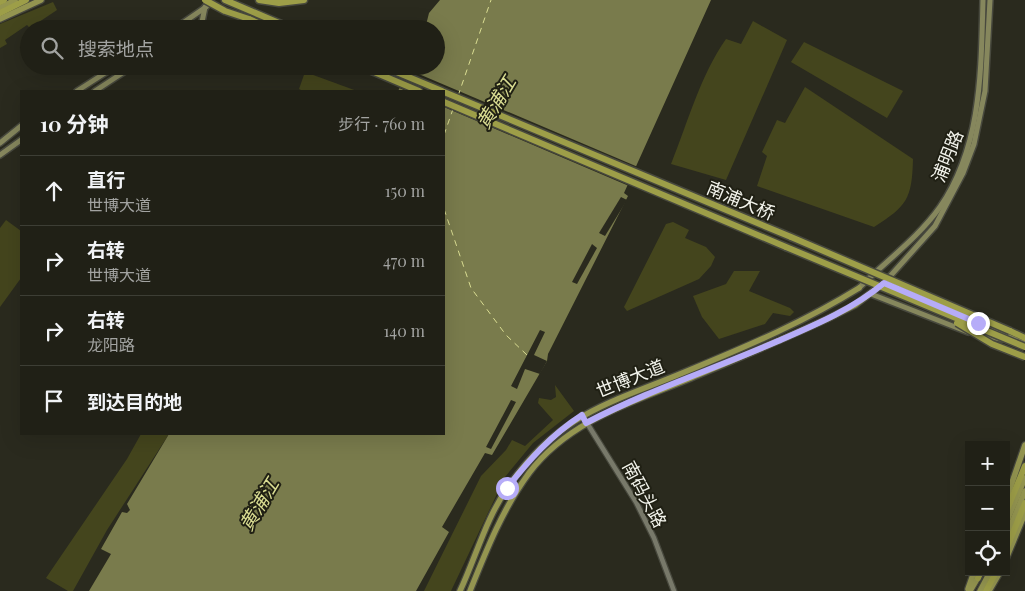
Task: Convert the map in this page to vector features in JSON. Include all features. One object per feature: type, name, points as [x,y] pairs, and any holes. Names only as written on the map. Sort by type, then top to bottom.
[{"type":"highway","points":[[0,2],[4,0]]},
{"type":"highway","points":[[0,13],[26,0]]},
{"type":"highway","points":[[225,0],[272,20]]},
{"type":"highway","points":[[259,0],[280,3],[304,0]]},
{"type":"highway","points":[[205,4],[248,20]]},
{"type":"highway","points":[[381,75],[417,90]]},
{"type":"highway","name":"南浦大桥","points":[[403,75],[438,90]]},
{"type":"highway","name":"南浦大桥","points":[[445,93],[880,273],[1010,331],[1024,341]]},
{"type":"highway","name":"南浦大桥","points":[[445,102],[941,313],[1024,341]]},
{"type":"highway","points":[[941,313],[992,344],[1025,357]]},
{"type":"highway","points":[[1010,502],[1025,466]]},
{"type":"highway","points":[[1010,540],[1025,503]]},
{"type":"highway","points":[[987,591],[994,576]]},
{"type":"main road","points":[[0,8],[15,0]]},
{"type":"main road","points":[[0,19],[41,0]]},
{"type":"main road","points":[[185,20],[211,0]]},
{"type":"main road","name":"浦明路","points":[[859,288],[927,223],[940,206],[959,169],[977,110],[984,0]]},
{"type":"main road","name":"浦明路","points":[[884,283],[935,226],[963,173],[974,144],[985,91],[990,0]]},
{"type":"main road","points":[[202,20],[205,4]]},
{"type":"main road","points":[[79,90],[102,75]]},
{"type":"main road","points":[[97,90],[120,75]]},
{"type":"main road","points":[[0,143],[20,127]]},
{"type":"main road","points":[[0,155],[20,141]]},
{"type":"main road","points":[[884,283],[1024,341]]},
{"type":"main road","name":"世博大道","points":[[470,591],[505,511],[529,472],[558,443],[586,423],[625,405],[798,333],[871,294],[884,283]]},
{"type":"main road","name":"世博大道","points":[[460,591],[487,526],[507,488],[534,454],[561,429],[582,415],[614,399],[794,326],[859,288]]},
{"type":"main road","points":[[871,294],[976,335],[1024,341]]},
{"type":"main road","points":[[1010,488],[1025,445]]},
{"type":"main road","points":[[1010,514],[1025,478]]},
{"type":"main road","points":[[1008,531],[1025,491]]},
{"type":"main road","points":[[1010,549],[1025,513]]},
{"type":"main road","points":[[969,591],[977,576]]},
{"type":"main road","points":[[980,591],[988,576]]},
{"type":"main road","points":[[987,591],[997,576]]},
{"type":"street","name":"南码头路","points":[[582,415],[611,458],[636,502],[654,538],[674,591]]},
{"type":"shaded area","points":[[53,2],[57,10],[42,20],[20,20],[20,30],[5,40],[7,44],[0,48],[0,24]]},
{"type":"shaded area","points":[[753,21],[787,40],[726,180],[671,164],[695,100],[717,53],[726,39],[741,44]]},
{"type":"shaded area","points":[[804,42],[903,91],[887,118],[791,62]]},
{"type":"shaded area","points":[[304,75],[313,75],[354,90],[301,90],[299,89]]},
{"type":"shaded area","points":[[805,87],[913,159],[911,184],[906,200],[894,213],[874,227],[757,186],[767,156],[762,152],[777,120],[785,123]]},
{"type":"shaded area","points":[[6,220],[20,230],[20,279],[0,307],[0,228]]},
{"type":"shaded area","points":[[673,222],[689,230],[685,238],[706,247],[715,257],[711,266],[699,279],[627,311],[624,307],[666,224]]},
{"type":"shaded area","points":[[734,271],[760,271],[749,291],[790,308],[794,312],[790,316],[773,313],[765,324],[719,339],[702,317],[693,296],[726,284]]},
{"type":"shaded area","points":[[555,385],[574,411],[533,443],[505,477],[451,591],[424,591],[481,476],[506,450],[512,440],[525,446],[553,420],[538,403],[539,398],[551,400],[556,397]]},
{"type":"shaded area","points":[[140,435],[168,435],[107,530],[73,591],[68,591],[46,578],[127,459]]},
{"type":"water","name":"黄浦江","points":[[440,0],[711,0],[624,193],[628,196],[548,354],[547,361],[492,455],[485,453],[442,527],[449,532],[416,591],[89,591],[111,554],[101,549],[122,512],[127,513],[130,510],[127,504],[168,435],[445,435],[445,90],[399,90],[406,75],[445,75],[445,20],[427,20],[429,13]]},
{"type":"pier","points":[[404,75],[421,75],[638,167],[629,186],[445,107],[445,90],[404,90],[397,87]]},
{"type":"pier","points":[[621,197],[627,200],[605,236],[599,233]]},
{"type":"pier","points":[[592,244],[597,248],[577,284],[572,282]]},
{"type":"pier","points":[[540,330],[545,332],[534,355],[547,361],[540,374],[525,369],[517,389],[511,386]]},
{"type":"pier","points":[[511,400],[516,402],[491,449],[486,447]]},
{"type":"ferry route","points":[[458,96],[491,0]]},
{"type":"ferry route","points":[[445,132],[453,109]]},
{"type":"ferry route","points":[[445,212],[471,288],[506,335],[527,355]]},
{"type":"route","points":[[507,488],[534,454],[567,425],[582,415],[586,423],[798,333],[855,304],[884,283],[928,300],[978,323]]}]
